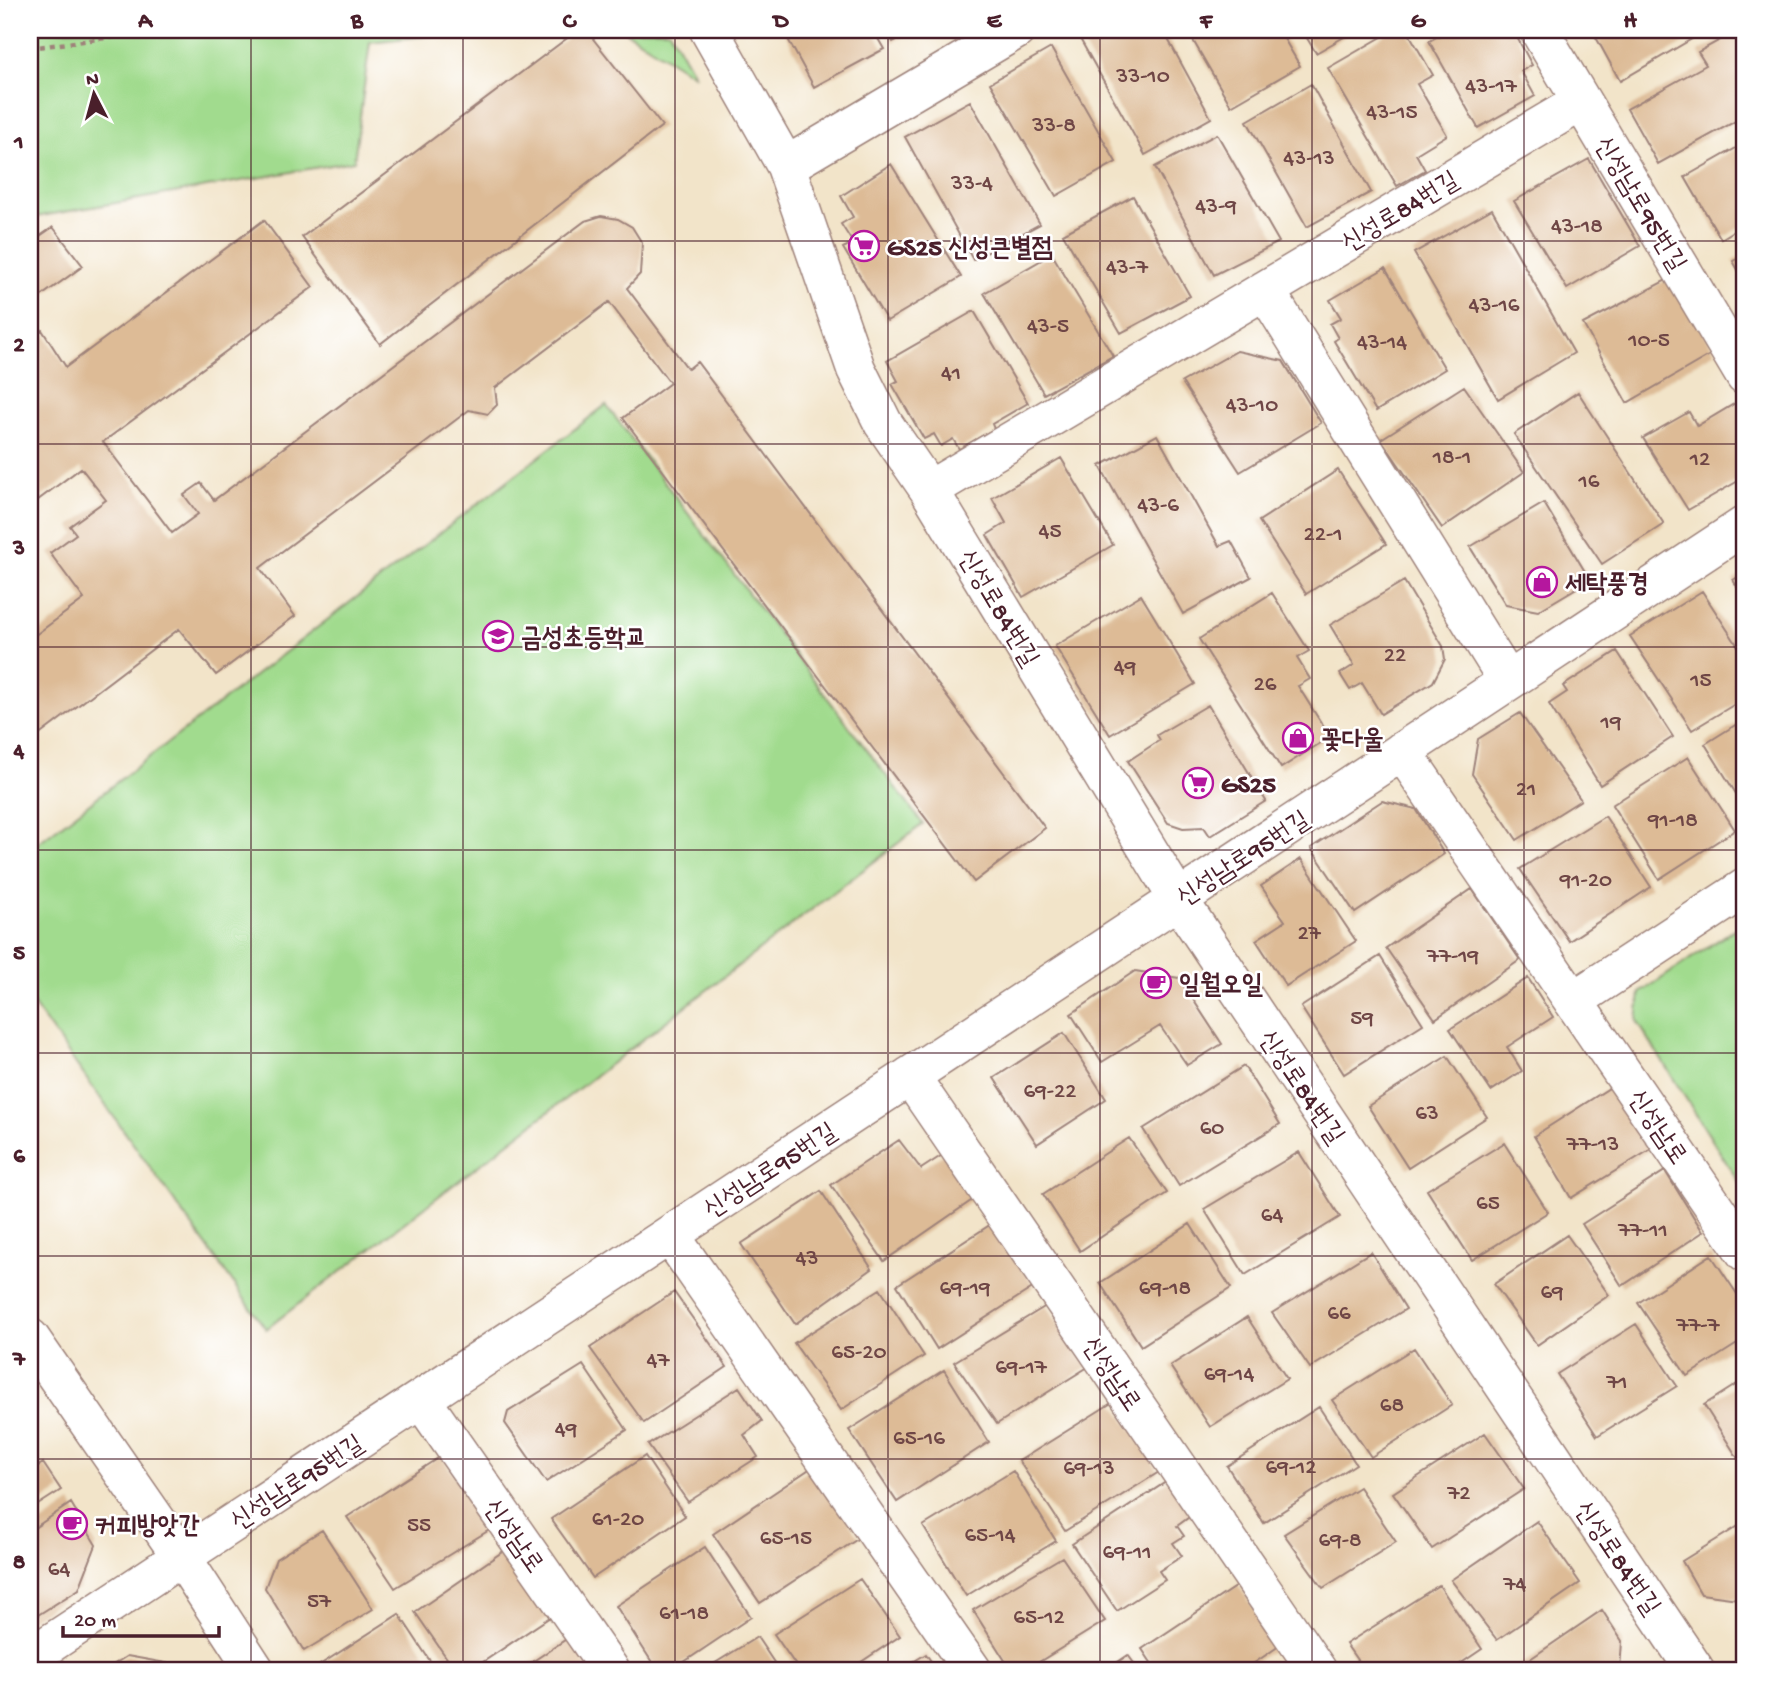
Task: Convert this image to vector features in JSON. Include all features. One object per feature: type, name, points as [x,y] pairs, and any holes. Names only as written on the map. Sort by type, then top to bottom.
[{"type":"street","name":"신성로84번길","points":[[709,30],[786,166],[856,369],[883,423],[929,490],[1178,900],[1695,1670]]},
{"type":"street","points":[[786,166],[1016,30]]},
{"type":"street","name":"신성남로95번길","points":[[1539,30],[1745,376]]},
{"type":"street","name":"신성로84번길","points":[[929,490],[1581,102]]},
{"type":"street","points":[[1265,290],[1508,681]]},
{"type":"street","name":"신성남로95번길","points":[[30,1657],[1745,524]]},
{"type":"street","name":"신성남로","points":[[1402,751],[1745,1252]]},
{"type":"street","points":[[1573,1000],[1745,888]]},
{"type":"street","name":"신성남로","points":[[910,1076],[1317,1670]]},
{"type":"street","points":[[670,1235],[972,1670]]},
{"type":"street","points":[[30,1338],[181,1556],[255,1670]]},
{"type":"street","name":"신성남로","points":[[421,1399],[610,1670]]},
{"type":"path","points":[[30,47],[166,30]]},
{"type":"green space","points":[[30,30],[481,30],[370,42],[354,161],[30,218]]},
{"type":"green space","points":[[623,30],[669,30],[695,76]]},
{"type":"green space","points":[[606,405],[923,824],[266,1329],[30,1000],[30,849]]},
{"type":"green space","points":[[1745,922],[1745,1192],[1637,1021],[1640,993]]},
{"type":"building","points":[[578,30],[586,30],[662,126],[380,344],[302,237]]},
{"type":"building","points":[[783,30],[873,30],[884,49],[814,87]]},
{"type":"building","points":[[886,30],[916,30],[893,42]]},
{"type":"building","points":[[1075,30],[1163,30],[1211,118],[1145,155]]},
{"type":"building","points":[[1187,30],[1279,30],[1300,66],[1231,106]]},
{"type":"building","points":[[1302,30],[1356,30],[1316,53]]},
{"type":"building","points":[[1394,30],[1407,30],[1433,75],[1417,84],[1447,135],[1416,154],[1425,170],[1397,186],[1328,68]]},
{"type":"building","points":[[1449,30],[1513,30],[1532,65],[1521,71],[1535,96],[1478,128],[1429,41]]},
{"type":"building","points":[[1592,30],[1707,30],[1620,81]]},
{"type":"building","points":[[1738,30],[1745,30],[1745,116],[1658,164],[1627,109],[1706,65],[1698,52]]},
{"type":"building","points":[[1051,48],[1116,162],[1056,196],[990,83]]},
{"type":"building","points":[[1311,84],[1371,192],[1307,227],[1247,121]]},
{"type":"building","points":[[970,101],[1040,224],[973,260],[905,137]]},
{"type":"building","points":[[1217,134],[1279,242],[1214,275],[1155,167]]},
{"type":"building","points":[[1745,143],[1745,224],[1721,239],[1685,177]]},
{"type":"building","points":[[1589,159],[1640,246],[1567,289],[1514,201]]},
{"type":"building","points":[[891,164],[961,277],[887,321],[843,248],[853,243],[841,224],[853,217],[841,196]]},
{"type":"building","points":[[1133,196],[1190,296],[1121,333],[1063,234]]},
{"type":"building","points":[[1492,209],[1574,353],[1498,399],[1414,253]]},
{"type":"building","points":[[601,216],[618,219],[632,227],[642,243],[640,274],[627,288],[688,369],[697,362],[1045,828],[974,882],[623,418],[670,383],[609,302],[495,388],[497,405],[488,414],[469,410],[260,568],[295,616],[216,675],[179,629],[30,742],[30,639],[84,599],[50,553],[76,534],[70,526],[106,500],[81,468],[30,506],[30,339],[42,330],[66,367],[264,220],[313,287],[103,442],[172,533],[198,514],[184,495],[201,483],[214,500],[585,221]]},
{"type":"building","points":[[53,227],[83,266],[30,304],[30,243]]},
{"type":"building","points":[[1052,254],[1113,356],[1044,394],[984,293]]},
{"type":"building","points":[[1745,254],[1745,282],[1733,261]]},
{"type":"building","points":[[1385,268],[1445,369],[1376,411],[1334,341],[1338,338],[1330,324],[1341,318],[1330,300]]},
{"type":"building","points":[[1672,277],[1715,352],[1627,403],[1583,324]]},
{"type":"building","points":[[974,311],[1028,403],[992,424],[994,429],[959,449],[953,439],[941,446],[934,434],[924,439],[892,384],[898,381],[887,361]]},
{"type":"building","points":[[1237,351],[1283,361],[1321,423],[1240,472],[1182,382]]},
{"type":"building","points":[[1464,386],[1524,472],[1442,528],[1381,439]]},
{"type":"building","points":[[1578,392],[1664,524],[1602,564],[1514,434]]},
{"type":"building","points":[[1739,401],[1745,413],[1745,477],[1688,510],[1643,438],[1689,412],[1697,426]]},
{"type":"building","points":[[1157,435],[1219,546],[1231,541],[1251,577],[1183,614],[1100,466]]},
{"type":"building","points":[[1061,458],[1113,545],[1023,597],[987,535],[1006,523],[992,498]]},
{"type":"building","points":[[1338,470],[1386,544],[1306,594],[1259,521]]},
{"type":"building","points":[[1544,503],[1590,580],[1538,611],[1506,605],[1470,547]]},
{"type":"building","points":[[1745,573],[1745,599],[1733,580]]},
{"type":"building","points":[[1404,581],[1443,646],[1445,659],[1433,682],[1381,714],[1362,683],[1350,690],[1340,674],[1354,665],[1330,625]]},
{"type":"building","points":[[1702,591],[1745,657],[1745,698],[1692,730],[1630,636]]},
{"type":"building","points":[[1272,593],[1309,651],[1297,658],[1310,679],[1298,686],[1330,737],[1281,768],[1199,639]]},
{"type":"building","points":[[1141,595],[1195,684],[1110,735],[1055,646]]},
{"type":"building","points":[[1617,651],[1673,737],[1600,785],[1549,704],[1567,692],[1563,686]]},
{"type":"building","points":[[1208,705],[1266,801],[1210,836],[1204,827],[1183,828],[1168,823],[1128,761],[1160,740],[1157,735]]},
{"type":"building","points":[[1520,713],[1581,800],[1517,840],[1472,774],[1478,739]]},
{"type":"building","points":[[1745,719],[1745,808],[1705,744]]},
{"type":"building","points":[[1688,757],[1735,830],[1659,879],[1612,805]]},
{"type":"building","points":[[1382,801],[1416,809],[1444,854],[1355,913],[1311,848]]},
{"type":"building","points":[[1605,816],[1651,887],[1569,941],[1520,869]]},
{"type":"building","points":[[1301,859],[1356,941],[1286,986],[1256,940],[1285,921],[1261,886]]},
{"type":"building","points":[[1472,889],[1520,960],[1435,1019],[1386,948]]},
{"type":"building","points":[[1380,956],[1423,1024],[1344,1074],[1301,1007]]},
{"type":"building","points":[[1135,971],[1179,978],[1222,1044],[1187,1065],[1160,1026],[1102,1062],[1071,1014]]},
{"type":"building","points":[[1528,978],[1553,1017],[1507,1047],[1522,1071],[1491,1091],[1450,1029]]},
{"type":"building","points":[[1064,1033],[1106,1099],[1037,1144],[994,1078]]},
{"type":"building","points":[[1447,1056],[1487,1117],[1408,1168],[1368,1106]]},
{"type":"building","points":[[1244,1066],[1280,1124],[1179,1186],[1143,1129]]},
{"type":"building","points":[[1614,1085],[1653,1148],[1571,1198],[1534,1136]]},
{"type":"building","points":[[1129,1138],[1167,1193],[1080,1251],[1043,1194]]},
{"type":"building","points":[[899,1140],[921,1169],[950,1150],[981,1194],[884,1261],[831,1185]]},
{"type":"building","points":[[1504,1143],[1548,1212],[1472,1260],[1427,1190]]},
{"type":"building","points":[[1299,1152],[1340,1217],[1245,1275],[1204,1209]]},
{"type":"building","points":[[1665,1171],[1703,1232],[1622,1286],[1582,1224]]},
{"type":"building","points":[[821,1191],[872,1269],[795,1324],[741,1244]]},
{"type":"building","points":[[993,1223],[1034,1287],[937,1349],[897,1285]]},
{"type":"building","points":[[1190,1224],[1231,1288],[1141,1346],[1100,1283]]},
{"type":"building","points":[[1567,1235],[1609,1295],[1537,1345],[1494,1284]]},
{"type":"building","points":[[1371,1252],[1406,1309],[1310,1368],[1272,1313]]},
{"type":"building","points":[[1711,1255],[1745,1306],[1745,1339],[1687,1376],[1638,1303]]},
{"type":"building","points":[[880,1289],[924,1356],[841,1410],[794,1343]]},
{"type":"building","points":[[674,1292],[727,1367],[644,1423],[590,1348]]},
{"type":"building","points":[[1046,1306],[1088,1367],[997,1424],[954,1362]]},
{"type":"building","points":[[1247,1317],[1287,1379],[1210,1427],[1170,1366]]},
{"type":"building","points":[[1636,1324],[1677,1386],[1597,1436],[1557,1374]]},
{"type":"building","points":[[1414,1348],[1452,1405],[1371,1457],[1332,1400]]},
{"type":"building","points":[[583,1365],[627,1430],[546,1482],[505,1423],[508,1412]]},
{"type":"building","points":[[944,1370],[989,1442],[897,1502],[849,1430]]},
{"type":"building","points":[[1745,1379],[1745,1467],[1744,1468],[1704,1405]]},
{"type":"building","points":[[739,1387],[762,1421],[744,1435],[758,1457],[688,1502],[648,1445]]},
{"type":"building","points":[[1113,1402],[1159,1472],[1065,1531],[1019,1461]]},
{"type":"building","points":[[1319,1407],[1356,1464],[1264,1523],[1227,1466]]},
{"type":"building","points":[[1485,1433],[1524,1489],[1432,1549],[1393,1493]]},
{"type":"building","points":[[441,1456],[491,1529],[395,1588],[347,1517]]},
{"type":"building","points":[[645,1456],[685,1516],[593,1578],[551,1519]]},
{"type":"building","points":[[30,1462],[35,1468],[43,1463],[61,1490],[30,1510]]},
{"type":"building","points":[[814,1466],[859,1538],[760,1603],[713,1534]]},
{"type":"building","points":[[1013,1471],[1056,1541],[966,1596],[923,1526]]},
{"type":"building","points":[[1169,1480],[1192,1515],[1177,1526],[1184,1536],[1173,1543],[1182,1556],[1159,1571],[1165,1580],[1117,1611],[1072,1544]]},
{"type":"building","points":[[1359,1487],[1396,1542],[1323,1588],[1284,1534]]},
{"type":"building","points":[[71,1503],[96,1545],[79,1589],[30,1620],[30,1531]]},
{"type":"building","points":[[1537,1521],[1580,1583],[1497,1640],[1451,1580]]},
{"type":"building","points":[[1745,1522],[1745,1594],[1738,1599],[1701,1594],[1682,1561]]},
{"type":"building","points":[[322,1530],[373,1609],[304,1651],[265,1588],[276,1559]]},
{"type":"building","points":[[705,1547],[751,1617],[672,1670],[657,1670],[616,1606]]},
{"type":"building","points":[[508,1548],[553,1615],[471,1670],[455,1670],[415,1612]]},
{"type":"building","points":[[1062,1557],[1105,1621],[1026,1670],[1011,1670],[973,1610]]},
{"type":"building","points":[[860,1579],[900,1636],[849,1670],[799,1670],[774,1634]]},
{"type":"building","points":[[1238,1585],[1279,1646],[1244,1670],[1156,1670],[1142,1649]]},
{"type":"building","points":[[1439,1585],[1482,1649],[1451,1670],[1364,1670],[1346,1644]]},
{"type":"building","points":[[1602,1610],[1622,1641],[1620,1670],[1514,1670]]},
{"type":"building","points":[[399,1614],[436,1670],[312,1670]]},
{"type":"building","points":[[757,1637],[779,1670],[704,1670]]},
{"type":"building","points":[[568,1638],[589,1670],[520,1670]]},
{"type":"building","points":[[926,1654],[937,1670],[900,1670]]},
{"type":"building","points":[[1128,1655],[1139,1670],[1106,1670]]},
{"type":"building","points":[[127,1656],[171,1664],[175,1670],[105,1670]]},
{"type":"place","name":"GS25 신성큰별점","points":[[864,246]]},
{"type":"place","name":"세탁풍경","points":[[1542,582]]},
{"type":"place","name":"금성초등학교","points":[[498,636]]},
{"type":"place","name":"꽃다울","points":[[1298,738]]},
{"type":"place","name":"GS25","points":[[1198,783]]},
{"type":"place","name":"일월오일","points":[[1156,983]]},
{"type":"place","name":"커피방앗간","points":[[72,1524]]}]
